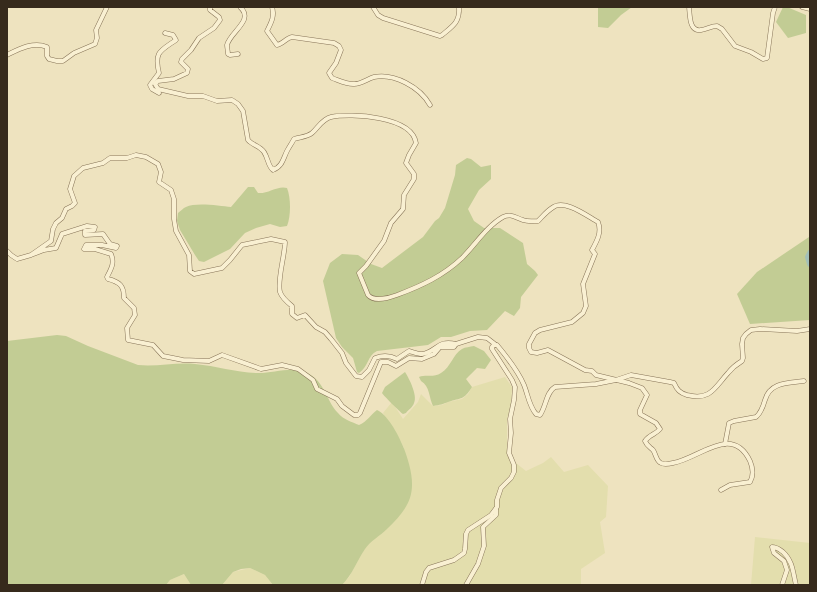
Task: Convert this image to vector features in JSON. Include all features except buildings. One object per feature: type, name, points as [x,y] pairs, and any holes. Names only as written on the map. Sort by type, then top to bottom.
[{"type":"street","points":[[7,55],[24,47],[41,44],[47,47],[47,56],[49,59],[63,61],[74,53],[95,44],[97,38],[96,30],[107,7]]},
{"type":"street","points":[[165,33],[173,35],[176,40],[163,50],[157,57],[156,62],[159,73],[150,85],[152,89],[159,93],[155,84],[158,81],[174,79],[187,73],[188,69],[181,62],[182,59],[191,50],[199,38],[214,28],[220,20],[219,17],[210,10],[210,7]]},
{"type":"street","points":[[238,54],[228,54],[227,45],[243,23],[245,13],[240,7]]},
{"type":"street","points":[[272,7],[274,12],[273,17],[267,31],[277,45],[288,37],[334,43],[340,46],[342,50],[336,63],[329,72],[332,78],[352,84],[357,84],[374,77],[391,78],[414,87],[426,98],[430,105]]},
{"type":"street","points":[[373,7],[378,15],[383,18],[440,36],[457,22],[460,14],[459,7]]},
{"type":"street","points":[[689,7],[691,25],[695,28],[699,30],[717,26],[722,29],[735,46],[751,52],[763,59],[766,58],[775,7]]},
{"type":"street","points":[[802,7],[810,9]]},
{"type":"street","points":[[158,89],[188,96],[203,96],[217,101],[232,100],[238,104],[243,111],[248,140],[263,151],[270,167],[273,170],[277,169],[281,165],[287,150],[294,139],[312,133],[329,117],[372,116],[390,120],[409,130],[415,136],[416,142],[406,163],[414,174],[414,179],[404,195],[403,209],[391,223],[384,241],[366,266],[359,273],[370,297],[390,298],[435,279],[453,266],[492,226],[504,216],[512,215],[523,220],[538,221],[552,207],[560,204],[567,205],[598,222],[600,227],[599,235],[592,250],[594,254],[583,284],[586,306],[583,313],[572,322],[540,330],[535,333],[529,344],[529,348],[531,352],[537,353],[548,350],[585,370],[592,371],[596,375],[630,383],[642,388],[647,396],[640,410],[640,414],[656,423],[660,429],[645,441],[646,444],[654,451],[658,462],[667,464],[682,462],[706,449],[726,444],[736,444],[743,450],[750,461],[753,474],[750,482],[730,485],[721,490]]},
{"type":"street","points":[[31,255],[51,241],[53,229],[56,223],[62,218],[66,209],[75,203],[70,189],[74,176],[83,168],[103,163],[110,158],[127,158],[136,155],[146,157],[158,164],[161,172],[160,182],[171,190],[174,199],[174,219],[176,231],[189,255],[190,271],[194,274],[222,268],[242,245],[271,239],[285,242],[280,292],[284,299],[292,306],[292,314],[297,318],[305,315],[316,328],[325,332],[332,339],[342,353],[346,363],[356,376],[362,377],[369,370],[375,358],[382,356],[397,359],[409,351],[422,354],[433,350],[440,344],[456,344]]},
{"type":"street","points":[[7,251],[11,256],[18,259],[44,250],[56,248],[62,234],[87,226],[95,227],[94,230],[85,231],[85,235],[103,234],[110,244],[116,246],[116,248],[97,245],[86,246],[84,249],[95,249],[112,254],[114,259],[112,268],[107,277],[108,279],[116,281],[122,285],[124,298],[134,308],[135,315],[127,328],[128,340],[154,345],[164,356],[183,360],[209,361],[222,355],[261,369],[282,365],[298,369],[313,380],[317,390],[337,399],[342,406],[354,415],[358,415],[360,413],[381,362],[388,362],[396,366],[409,358],[422,359],[434,354],[440,347],[454,347],[456,344],[478,337],[488,338],[510,361],[524,385],[536,414],[540,415],[549,392],[555,387],[596,384],[631,376],[674,383],[677,390],[684,394],[694,396],[709,394],[716,389],[728,372],[744,358],[742,344],[743,338],[752,330],[810,330]]},
{"type":"street","points":[[466,585],[478,564],[484,546],[483,528],[496,514],[497,500],[501,488],[511,478],[514,472],[514,465],[509,453],[511,433],[510,418],[515,387],[492,349],[494,345],[496,345]]},
{"type":"street","points":[[726,444],[729,423],[752,419],[759,415],[766,395],[773,387],[783,383],[804,381]]},
{"type":"street","points":[[422,585],[429,568],[460,557],[466,549],[466,534],[468,530],[492,515],[497,507]]},
{"type":"street","points":[[782,585],[787,570],[784,561],[774,553],[772,547],[778,548],[788,556],[792,564],[796,585]]},
{"type":"shaded area","points":[[505,377],[512,387],[511,406],[507,419],[507,456],[526,471],[543,463],[551,457],[564,472],[588,465],[608,486],[606,517],[600,522],[605,553],[581,569],[581,585],[342,585],[349,577],[365,548],[404,448],[383,413],[392,402],[403,419],[418,402],[421,394],[433,406],[442,405],[462,399],[468,394],[472,387]]},
{"type":"shaded area","points":[[755,537],[810,543],[810,585],[751,585]]},
{"type":"shaded area","points":[[250,568],[265,575],[273,585],[222,585],[233,572]]},
{"type":"shaded area","points":[[184,574],[191,585],[166,585],[170,580]]},
{"type":"green space","points":[[598,7],[632,7],[621,15],[608,28],[598,27]]},
{"type":"green space","points":[[783,7],[787,7],[806,15],[806,33],[788,38],[776,22]]},
{"type":"green space","points":[[467,158],[471,159],[481,167],[491,165],[491,179],[479,190],[468,209],[474,221],[484,228],[500,228],[523,243],[527,264],[538,275],[521,297],[520,308],[514,316],[505,311],[487,330],[470,331],[451,337],[441,337],[428,345],[377,351],[371,356],[365,367],[359,373],[357,372],[353,358],[342,347],[336,338],[323,281],[330,263],[342,254],[358,255],[371,264],[382,268],[423,237],[439,218],[445,208],[455,175],[456,165]]},
{"type":"green space","points":[[248,187],[254,187],[258,193],[284,187],[287,188],[290,207],[287,226],[280,227],[270,224],[256,228],[245,233],[230,249],[204,262],[199,261],[180,230],[177,221],[178,213],[185,207],[196,205],[231,207]]},
{"type":"green space","points":[[809,237],[810,320],[750,324],[737,294],[757,272]]},
{"type":"green space","points":[[57,335],[66,336],[138,365],[188,364],[251,373],[297,370],[310,374],[320,383],[333,407],[345,419],[359,425],[365,422],[377,410],[381,412],[388,420],[400,440],[409,464],[412,484],[406,507],[384,532],[367,546],[349,577],[342,585],[273,585],[265,575],[250,568],[233,572],[222,585],[191,585],[184,574],[170,580],[166,585],[7,585],[7,341]]},
{"type":"green space","points":[[474,346],[484,351],[491,360],[485,369],[477,368],[466,379],[472,387],[464,397],[433,406],[428,389],[419,377],[441,373],[459,351]]},
{"type":"green space","points":[[405,372],[409,378],[415,400],[412,407],[403,414],[382,393],[385,387]]},
{"type":"waterway","points":[[810,253],[808,257],[810,264]]}]
